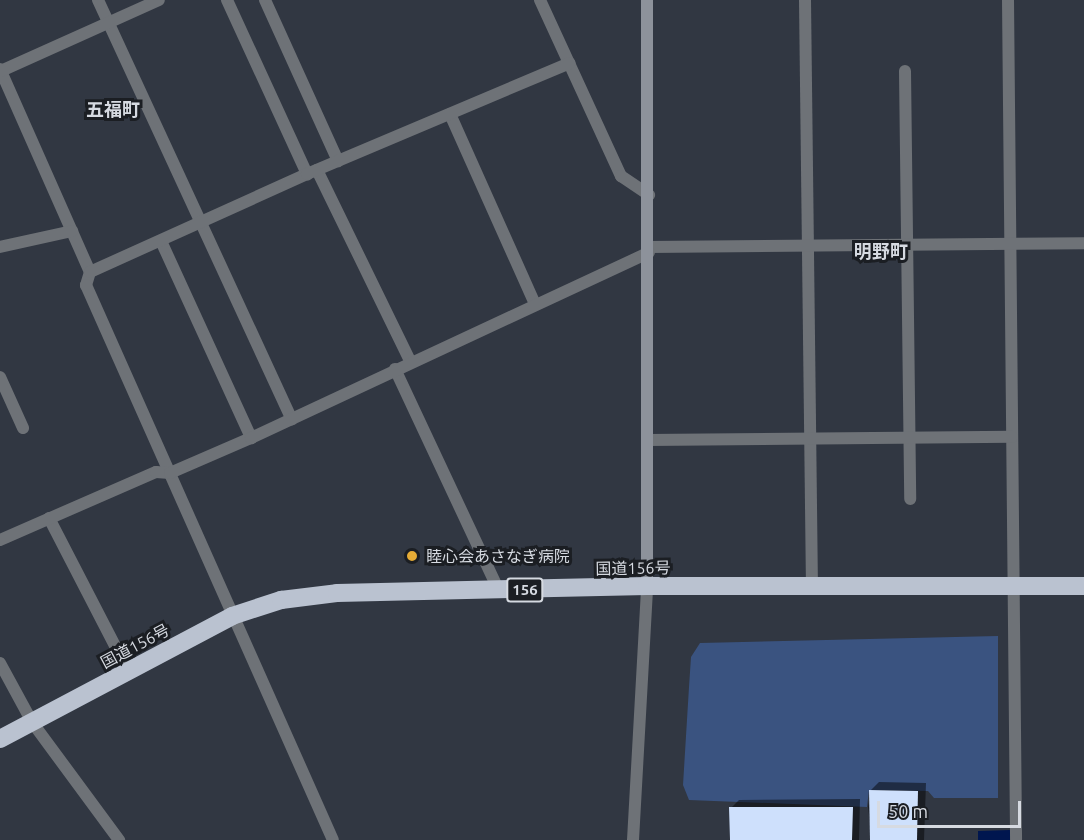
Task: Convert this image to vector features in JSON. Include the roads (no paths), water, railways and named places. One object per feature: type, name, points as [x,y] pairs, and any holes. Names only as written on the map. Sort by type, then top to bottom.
[{"type":"highway","name":"国道156号","points":[[0,740],[232,616],[281,600],[337,593],[647,586],[1084,586]]},
{"type":"street","points":[[98,0],[292,418]]},
{"type":"street","points":[[159,0],[0,70],[90,272],[86,285],[333,840]]},
{"type":"street","points":[[227,0],[312,172],[410,361]]},
{"type":"street","points":[[265,0],[338,161]]},
{"type":"street","points":[[540,0],[621,176],[650,195]]},
{"type":"street","points":[[633,840],[647,586],[650,195],[647,0]]},
{"type":"street","points":[[805,0],[812,586]]},
{"type":"street","points":[[1008,0],[1016,840]]},
{"type":"street","points":[[90,272],[312,172],[570,63]]},
{"type":"street","points":[[905,71],[909,245],[910,499]]},
{"type":"street","points":[[450,114],[535,304]]},
{"type":"street","points":[[0,247],[72,231]]},
{"type":"street","points":[[161,241],[251,438]]},
{"type":"street","points":[[0,540],[156,472],[170,473],[251,438],[648,249],[1084,243]]},
{"type":"street","points":[[396,369],[499,591]]},
{"type":"street","points":[[0,377],[23,428]]},
{"type":"street","points":[[647,440],[1012,437]]},
{"type":"street","points":[[49,518],[128,671]]},
{"type":"street","points":[[0,663],[32,722],[119,840]]},
{"type":"place","name":"睦心会あさなぎ病院","points":[[412,556]]},
{"type":"district","name":"五福町","points":[[113,109]]},
{"type":"district","name":"明野町","points":[[881,251]]}]
